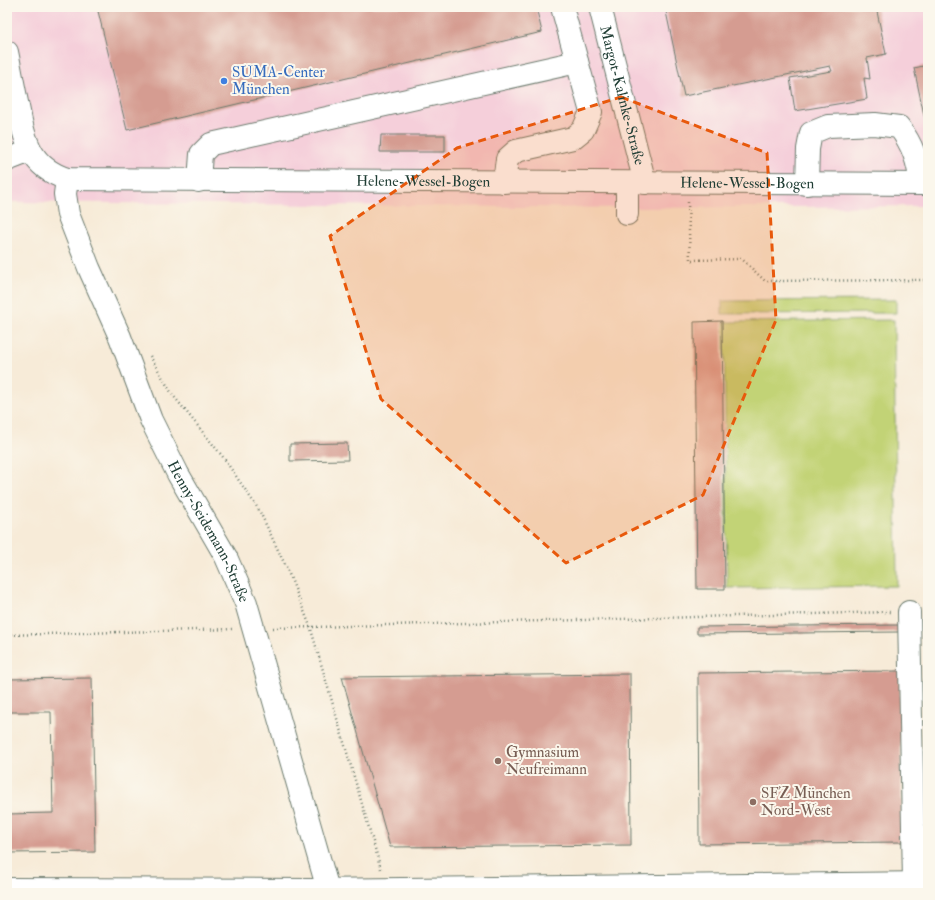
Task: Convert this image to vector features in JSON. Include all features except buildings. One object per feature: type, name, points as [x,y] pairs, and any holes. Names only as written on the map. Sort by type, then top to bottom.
[{"type":"street","points":[[504,182],[506,158],[516,151],[573,138],[583,130],[591,112],[562,7]]},
{"type":"street","name":"Margot-Kalinke-Straße","points":[[600,7],[636,183],[626,214]]},
{"type":"street","name":"Helene-Wessel-Bogen","points":[[7,52],[22,129],[30,151],[45,168],[67,179],[925,184]]},
{"type":"street","points":[[199,180],[202,154],[211,144],[577,62]]},
{"type":"street","points":[[807,184],[808,149],[811,134],[828,126],[875,124],[899,127],[908,139],[925,184]]},
{"type":"street","points":[[7,160],[30,151]]},
{"type":"street","name":"Henny-Seidemann-Straße","points":[[67,179],[65,194],[68,214],[89,268],[120,337],[149,414],[178,474],[226,556],[255,629],[329,891]]},
{"type":"street","points":[[7,889],[329,891],[921,883],[909,612]]},
{"type":"path","points":[[687,183],[690,260],[742,259],[765,280],[928,280]]},
{"type":"path","points":[[148,353],[172,394],[223,457],[259,510],[287,569],[310,626],[379,862],[381,890]]},
{"type":"path","points":[[7,635],[255,629],[310,626],[909,612]]},
{"type":"highlighted area","points":[[621,97],[767,153],[776,320],[703,495],[566,563],[381,399],[330,236],[457,148]]},
{"type":"shaded area","points":[[7,7],[928,7],[928,206],[631,208],[7,202]]},
{"type":"green space","points":[[896,300],[896,313],[722,314],[722,301]]},
{"type":"green space","points":[[894,320],[897,586],[727,588],[724,322]]},
{"type":"place","name":"SUMA-Center München","points":[[224,81]]},
{"type":"place","name":"Gymnasium Neufreimann","points":[[498,761]]},
{"type":"place","name":"SFZ München Nord-West","points":[[753,802]]}]
